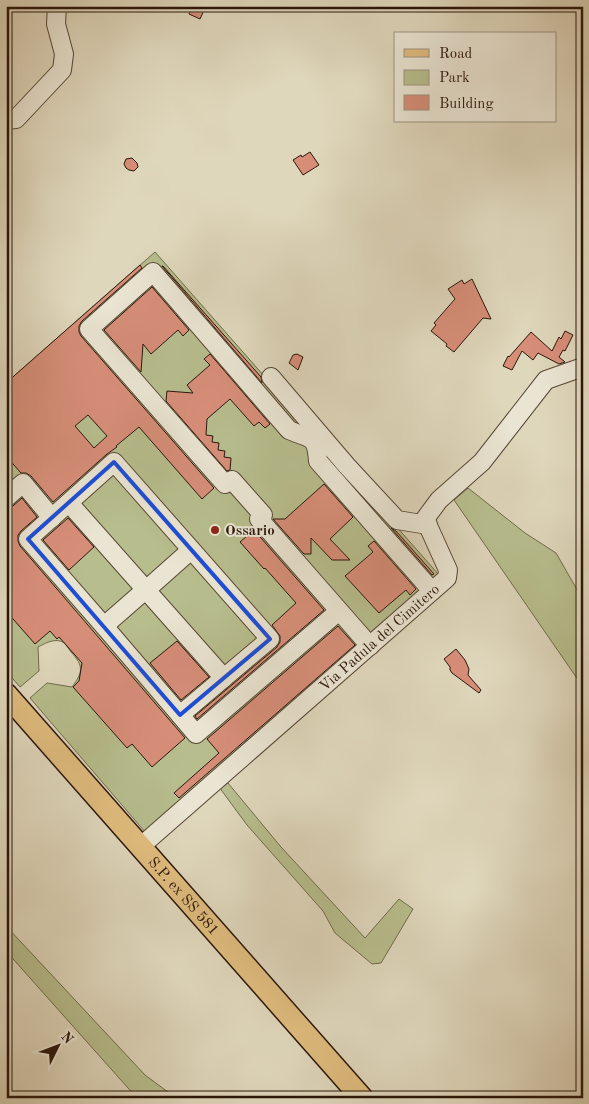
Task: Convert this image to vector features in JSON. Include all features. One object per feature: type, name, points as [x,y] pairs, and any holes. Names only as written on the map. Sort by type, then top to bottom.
[{"type":"main road","name":"S.P. ex SS 581","points":[[6,694],[362,1098]]},
{"type":"street","points":[[6,120],[16,119],[62,70],[64,54],[56,24],[57,6]]},
{"type":"street","points":[[318,439],[299,435],[289,430],[153,272],[89,329],[225,484],[232,480],[257,508],[263,515],[259,519],[370,646]]},
{"type":"street","points":[[428,525],[425,519],[439,500],[482,462],[546,380],[583,368]]},
{"type":"street","points":[[271,377],[318,439],[348,466],[397,520],[428,525]]},
{"type":"street","points":[[318,439],[318,461],[432,591]]},
{"type":"street","points":[[180,715],[270,639],[114,462],[28,539],[196,734],[339,611]]},
{"type":"street","points":[[6,498],[23,483],[52,518]]},
{"type":"street","points":[[69,503],[144,591],[224,678]]},
{"type":"street","name":"Via Padula del Cimitero","points":[[140,847],[447,578],[448,570],[428,525]]},
{"type":"street","points":[[104,626],[191,550]]},
{"type":"highlighted area","points":[[114,462],[270,639],[180,715],[28,539]]},
{"type":"green space","points":[[155,252],[439,575],[146,833],[30,698],[47,683],[72,687],[76,682],[80,673],[80,665],[66,645],[62,642],[54,641],[38,647],[39,671],[20,687],[6,671],[6,383]]},
{"type":"green space","points":[[468,488],[525,533],[556,553],[583,600],[583,687],[454,500]]},
{"type":"green space","points":[[228,783],[281,847],[365,938],[399,899],[413,909],[381,963],[372,964],[335,933],[323,911],[247,825],[219,787]]},
{"type":"green space","points":[[6,926],[145,1075],[176,1098],[136,1097],[6,951]]},
{"type":"building","points":[[192,6],[206,6],[200,19],[189,14]]},
{"type":"building","points":[[310,152],[319,165],[303,175],[293,160]]},
{"type":"building","points":[[132,158],[138,167],[134,171],[126,168],[124,164],[126,159]]},
{"type":"building","points":[[140,265],[142,268],[82,321],[79,326],[79,332],[214,488],[202,499],[139,427],[53,502],[31,476],[21,473],[6,456],[6,383]],"holes":[[[88,415],[107,436],[94,448],[75,426]]]},
{"type":"building","points":[[162,266],[261,377],[262,383]]},
{"type":"building","points":[[472,279],[491,319],[483,318],[454,352],[431,331],[436,325],[434,323],[455,299],[448,289],[462,280],[464,284]]},
{"type":"building","points":[[152,287],[189,330],[183,336],[178,330],[151,354],[143,344],[141,372],[104,330]]},
{"type":"building","points":[[565,331],[573,335],[565,351],[563,350],[559,357],[565,362],[559,364],[538,353],[533,360],[522,351],[512,370],[503,366],[508,356],[531,332],[552,351],[559,337],[561,339]]},
{"type":"building","points":[[210,354],[270,424],[265,428],[259,422],[254,426],[230,399],[207,419],[206,435],[213,436],[212,442],[219,443],[218,450],[225,451],[224,457],[231,458],[230,470],[227,471],[166,401],[167,391],[193,393],[187,385],[210,365],[204,359]]},
{"type":"building","points":[[297,354],[303,357],[298,370],[289,363],[293,355]]},
{"type":"building","points":[[324,484],[353,517],[330,539],[350,560],[332,560],[311,538],[311,554],[304,554],[273,519],[285,519]]},
{"type":"building","points":[[22,498],[37,517],[18,535],[20,546],[185,738],[152,767],[132,744],[127,748],[73,687],[79,681],[82,663],[59,637],[57,639],[50,631],[35,644],[6,611],[6,508],[13,506]]},
{"type":"building","points":[[68,518],[94,547],[69,570],[43,540]]},
{"type":"building","points":[[391,528],[396,531],[434,574],[432,575]]},
{"type":"building","points":[[254,530],[324,610],[197,719],[195,716],[277,647],[280,642],[280,636],[272,625],[296,603],[240,542]]},
{"type":"building","points":[[374,541],[416,589],[410,595],[406,590],[379,613],[345,576],[373,552],[368,546]]},
{"type":"building","points":[[338,626],[355,645],[179,798],[174,793],[219,753],[207,739]]},
{"type":"building","points":[[177,641],[209,677],[181,700],[150,663]]},
{"type":"building","points":[[456,649],[465,660],[469,669],[468,675],[481,690],[479,693],[452,673],[444,659]]},
{"type":"place","name":"Ossario","points":[[215,530]]}]
